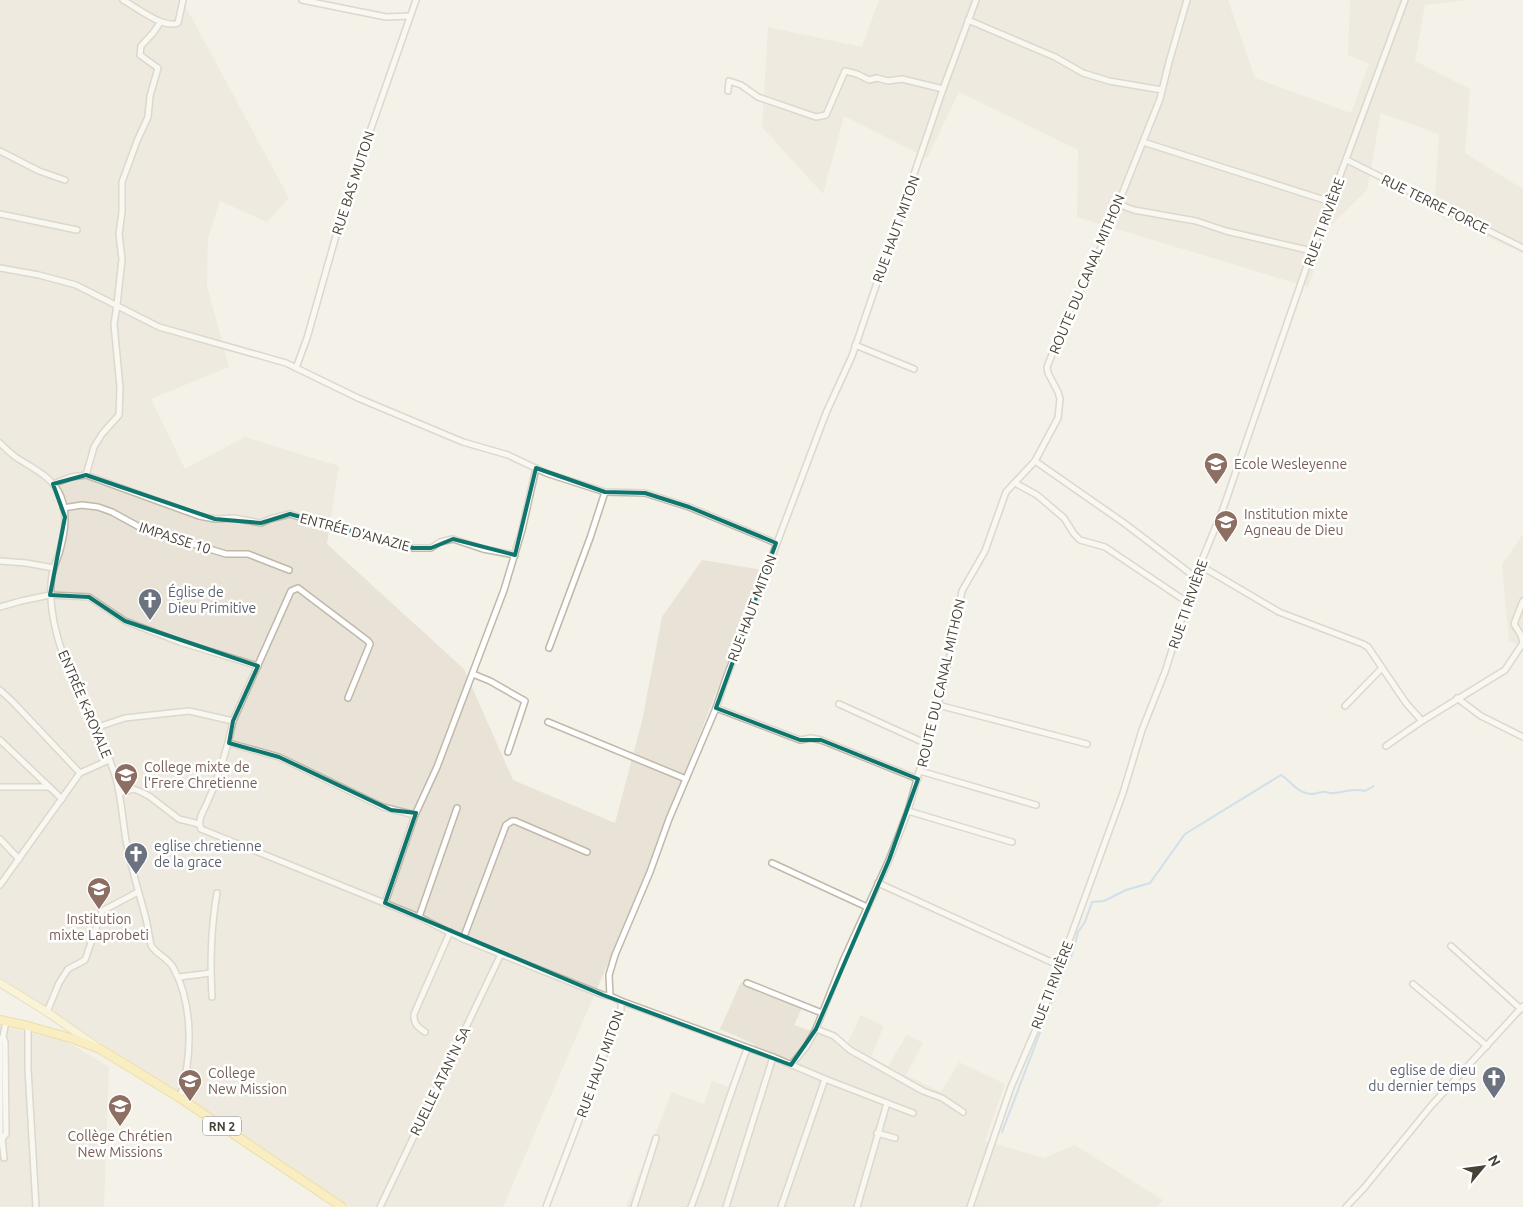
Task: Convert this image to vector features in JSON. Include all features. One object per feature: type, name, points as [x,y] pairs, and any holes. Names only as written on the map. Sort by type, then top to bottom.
[{"type":"main road","points":[[0,984],[47,1012],[100,1049]]},
{"type":"main road","name":"RN 2","points":[[3,1021],[74,1039],[100,1049],[180,1098],[342,1207]]},
{"type":"street","points":[[123,0],[160,23],[172,25],[178,23],[183,0]]},
{"type":"street","points":[[302,0],[386,17],[410,16]]},
{"type":"street","name":"RUE BAS MUTON","points":[[296,368],[307,338],[347,198],[416,0]]},
{"type":"street","name":"RUE HAUT MITON","points":[[546,1207],[621,1010],[621,1001],[610,996],[609,975],[615,955],[716,708],[724,681],[826,412],[852,356],[943,89],[976,0]]},
{"type":"street","name":"ROUTE DU CANAL MITHON","points":[[791,1065],[806,1047],[816,1029],[843,960],[889,860],[908,811],[938,705],[951,651],[962,591],[986,551],[1006,492],[1035,462],[1060,412],[1058,392],[1050,379],[1047,367],[1069,312],[1093,267],[1116,203],[1160,99],[1187,0]]},
{"type":"street","name":"RUE TI RIVIÈRE","points":[[970,1207],[1012,1087],[1042,1015],[1123,793],[1142,730],[1166,672],[1195,577],[1201,566],[1255,419],[1312,252],[1405,0]]},
{"type":"street","points":[[968,20],[1044,52],[1083,73],[1109,81],[1162,90]]},
{"type":"street","points":[[54,484],[71,477],[86,475],[94,447],[102,434],[119,415],[120,388],[114,324],[118,305],[122,259],[119,234],[122,212],[122,182],[148,117],[150,96],[158,68],[140,55],[141,46],[153,34],[160,23]]},
{"type":"street","points":[[728,91],[729,81],[741,85],[758,97],[816,118],[826,115],[844,71],[857,74],[869,80],[876,78],[888,81],[902,80],[943,89]]},
{"type":"street","points":[[1143,142],[1331,202]]},
{"type":"street","points":[[0,151],[39,171],[65,180]]},
{"type":"street","name":"RUE TERRE FORCE","points":[[1347,160],[1523,248]]},
{"type":"street","points":[[1116,203],[1147,213],[1196,221],[1312,252]]},
{"type":"street","points":[[0,214],[76,230]]},
{"type":"street","points":[[0,268],[39,275],[76,285],[159,327],[286,363],[358,398],[445,435],[508,455],[546,473],[605,492],[645,493],[689,507],[776,544]]},
{"type":"street","points":[[855,345],[914,369]]},
{"type":"street","name":"ENTRÉE K-ROYALE","points":[[0,443],[15,457],[36,469],[54,484],[61,498],[65,517],[62,545],[54,568],[50,595],[57,634],[68,668],[109,760],[120,793],[125,835],[152,947],[173,966],[186,1002],[189,1040],[186,1078],[180,1098]]},
{"type":"street","points":[[1035,462],[1124,523],[1195,577]]},
{"type":"street","points":[[385,904],[415,815],[437,767],[473,674],[515,555],[536,468]]},
{"type":"street","name":"ENTRÉE D'ANAZIE","points":[[86,475],[199,516],[216,519],[234,518],[261,523],[281,515],[290,514],[360,536],[383,538],[413,548],[431,548],[440,542],[453,539],[483,550],[515,555]]},
{"type":"street","points":[[1015,483],[1036,495],[1064,518],[1080,540],[1105,547],[1187,602]]},
{"type":"street","points":[[549,648],[605,492]]},
{"type":"street","name":"IMPASSE 10","points":[[63,508],[82,505],[98,508],[112,512],[142,529],[226,554],[248,554],[289,570]]},
{"type":"street","points":[[0,561],[54,568]]},
{"type":"street","points":[[1201,566],[1279,612],[1368,647],[1406,703],[1422,721]]},
{"type":"street","points":[[348,698],[370,644],[343,620],[298,588],[291,591],[233,721],[229,743],[215,786],[200,817],[199,824],[201,829],[419,917],[463,939],[602,995],[610,996]]},
{"type":"street","points":[[0,607],[50,595],[89,598],[124,621],[180,642],[258,666]]},
{"type":"street","points":[[1386,746],[1457,698],[1505,670],[1523,643],[1514,624],[1523,601]]},
{"type":"street","points":[[1345,706],[1382,668]]},
{"type":"street","points":[[473,674],[490,681],[524,701],[508,752]]},
{"type":"street","points":[[0,690],[80,773]]},
{"type":"street","points":[[1457,698],[1481,716],[1523,736]]},
{"type":"street","points":[[839,704],[927,744]]},
{"type":"street","points":[[938,705],[1087,744]]},
{"type":"street","points":[[716,708],[800,740],[811,738],[821,740],[918,779]]},
{"type":"street","points":[[94,728],[125,718],[189,711],[233,721]]},
{"type":"street","points":[[548,722],[686,780]]},
{"type":"street","points":[[0,740],[62,799]]},
{"type":"street","points":[[229,743],[279,756],[383,807],[415,815]]},
{"type":"street","points":[[0,885],[80,773],[109,760]]},
{"type":"street","points":[[920,771],[1036,805]]},
{"type":"street","points":[[0,787],[49,787]]},
{"type":"street","points":[[120,793],[133,789],[139,791],[149,796],[179,819],[199,824]]},
{"type":"street","points":[[419,917],[457,808]]},
{"type":"street","points":[[908,811],[1012,842]]},
{"type":"street","points":[[463,939],[508,823],[515,821],[587,852]]},
{"type":"street","points":[[0,839],[19,859]]},
{"type":"street","points":[[772,864],[868,907]]},
{"type":"street","points":[[878,883],[1060,966]]},
{"type":"street","points":[[47,1012],[59,983],[68,969],[85,960],[102,911],[138,892]]},
{"type":"street","points":[[212,997],[211,973],[214,912],[217,893]]},
{"type":"street","points":[[425,1032],[417,1026],[414,1014],[450,932]]},
{"type":"street","points":[[1346,1207],[1364,1188],[1431,1106],[1522,1008],[1451,946]]},
{"type":"street","name":"RUELLE ATAN'N SA","points":[[380,1207],[501,954]]},
{"type":"street","points":[[178,977],[211,973]]},
{"type":"street","points":[[748,984],[822,1013]]},
{"type":"street","points":[[1414,984],[1487,1046]]},
{"type":"street","points":[[621,1001],[747,1049],[774,1057],[913,1113]]},
{"type":"street","points":[[3,1021],[6,1134],[2,1139],[4,1158]]},
{"type":"street","points":[[28,1026],[30,1029],[28,1069],[36,1207]]},
{"type":"street","points":[[816,1029],[834,1036],[850,1050],[923,1091],[942,1098],[963,1112]]},
{"type":"street","points":[[691,1207],[747,1049]]},
{"type":"street","points":[[726,1207],[774,1057]]},
{"type":"street","points":[[781,1207],[825,1079]]},
{"type":"street","points":[[856,1207],[886,1103]]},
{"type":"street","points":[[878,1133],[895,1138]]},
{"type":"street","points":[[634,1207],[656,1138]]},
{"type":"highlighted area","points":[[536,468],[605,492],[645,493],[689,507],[776,543],[716,708],[800,740],[821,740],[918,779],[889,860],[816,1029],[791,1065],[603,995],[385,903],[416,813],[391,810],[279,757],[229,743],[233,721],[258,666],[125,621],[89,597],[50,595],[65,517],[53,484],[86,475],[215,519],[261,523],[290,514],[413,548],[431,548],[453,539],[515,555]]},
{"type":"shaded area","points":[[0,0],[182,0],[289,198],[267,222],[220,201],[208,238],[207,286],[229,367],[151,399],[185,469],[245,437],[339,466],[327,544],[464,669],[513,780],[615,823],[642,721],[662,617],[702,560],[763,570],[645,877],[503,1207],[351,1207],[279,1158],[0,978]]},
{"type":"shaded area","points":[[879,0],[1228,0],[1255,78],[1351,113],[1369,64],[1348,55],[1350,0],[1468,0],[1425,5],[1415,61],[1470,89],[1465,153],[1523,189],[1523,253],[1434,213],[1439,134],[1381,113],[1367,190],[1329,227],[1308,287],[1077,217],[1078,150],[959,92],[927,158],[844,116],[823,194],[762,127],[768,27],[862,47]]},
{"type":"shaded area","points":[[1523,534],[1523,646],[1509,641],[1502,565]]},
{"type":"shaded area","points":[[741,982],[802,1008],[794,1025],[847,1044],[861,1015],[884,1026],[871,1057],[888,1066],[907,1035],[923,1043],[906,1075],[941,1092],[959,1062],[1005,1084],[985,1141],[1044,1158],[1075,1145],[1163,1200],[1157,1207],[626,1207],[672,1092],[704,1104],[712,1081],[732,1088],[754,1044],[720,1029]]},
{"type":"shaded area","points":[[0,1026],[66,1041],[109,1067],[104,1207],[0,1207]]},
{"type":"waterway","points":[[1074,948],[1078,932],[1085,922],[1092,902],[1104,901],[1126,890],[1150,883],[1185,834],[1281,775],[1298,789],[1309,794],[1353,790],[1365,791],[1374,786]]},
{"type":"waterway","points":[[1002,1132],[1065,967],[1073,952]]},
{"type":"place","name":"Ecole Wesleyenne","points":[[1216,485]]},
{"type":"place","name":"Institution mixte Agneau de Dieu","points":[[1226,543]]},
{"type":"place","name":"Église de Dieu Primitive","points":[[150,621]]},
{"type":"place","name":"College mixte de l'Frere Chretienne","points":[[126,796]]},
{"type":"place","name":"eglise chretienne de la grace","points":[[136,875]]},
{"type":"place","name":"Institution mixte Laprobeti","points":[[99,910]]},
{"type":"place","name":"eglise de dieu du dernier temps","points":[[1494,1099]]},
{"type":"place","name":"College New Mission","points":[[190,1102]]},
{"type":"place","name":"Collège Chrétien New Missions","points":[[120,1127]]}]
